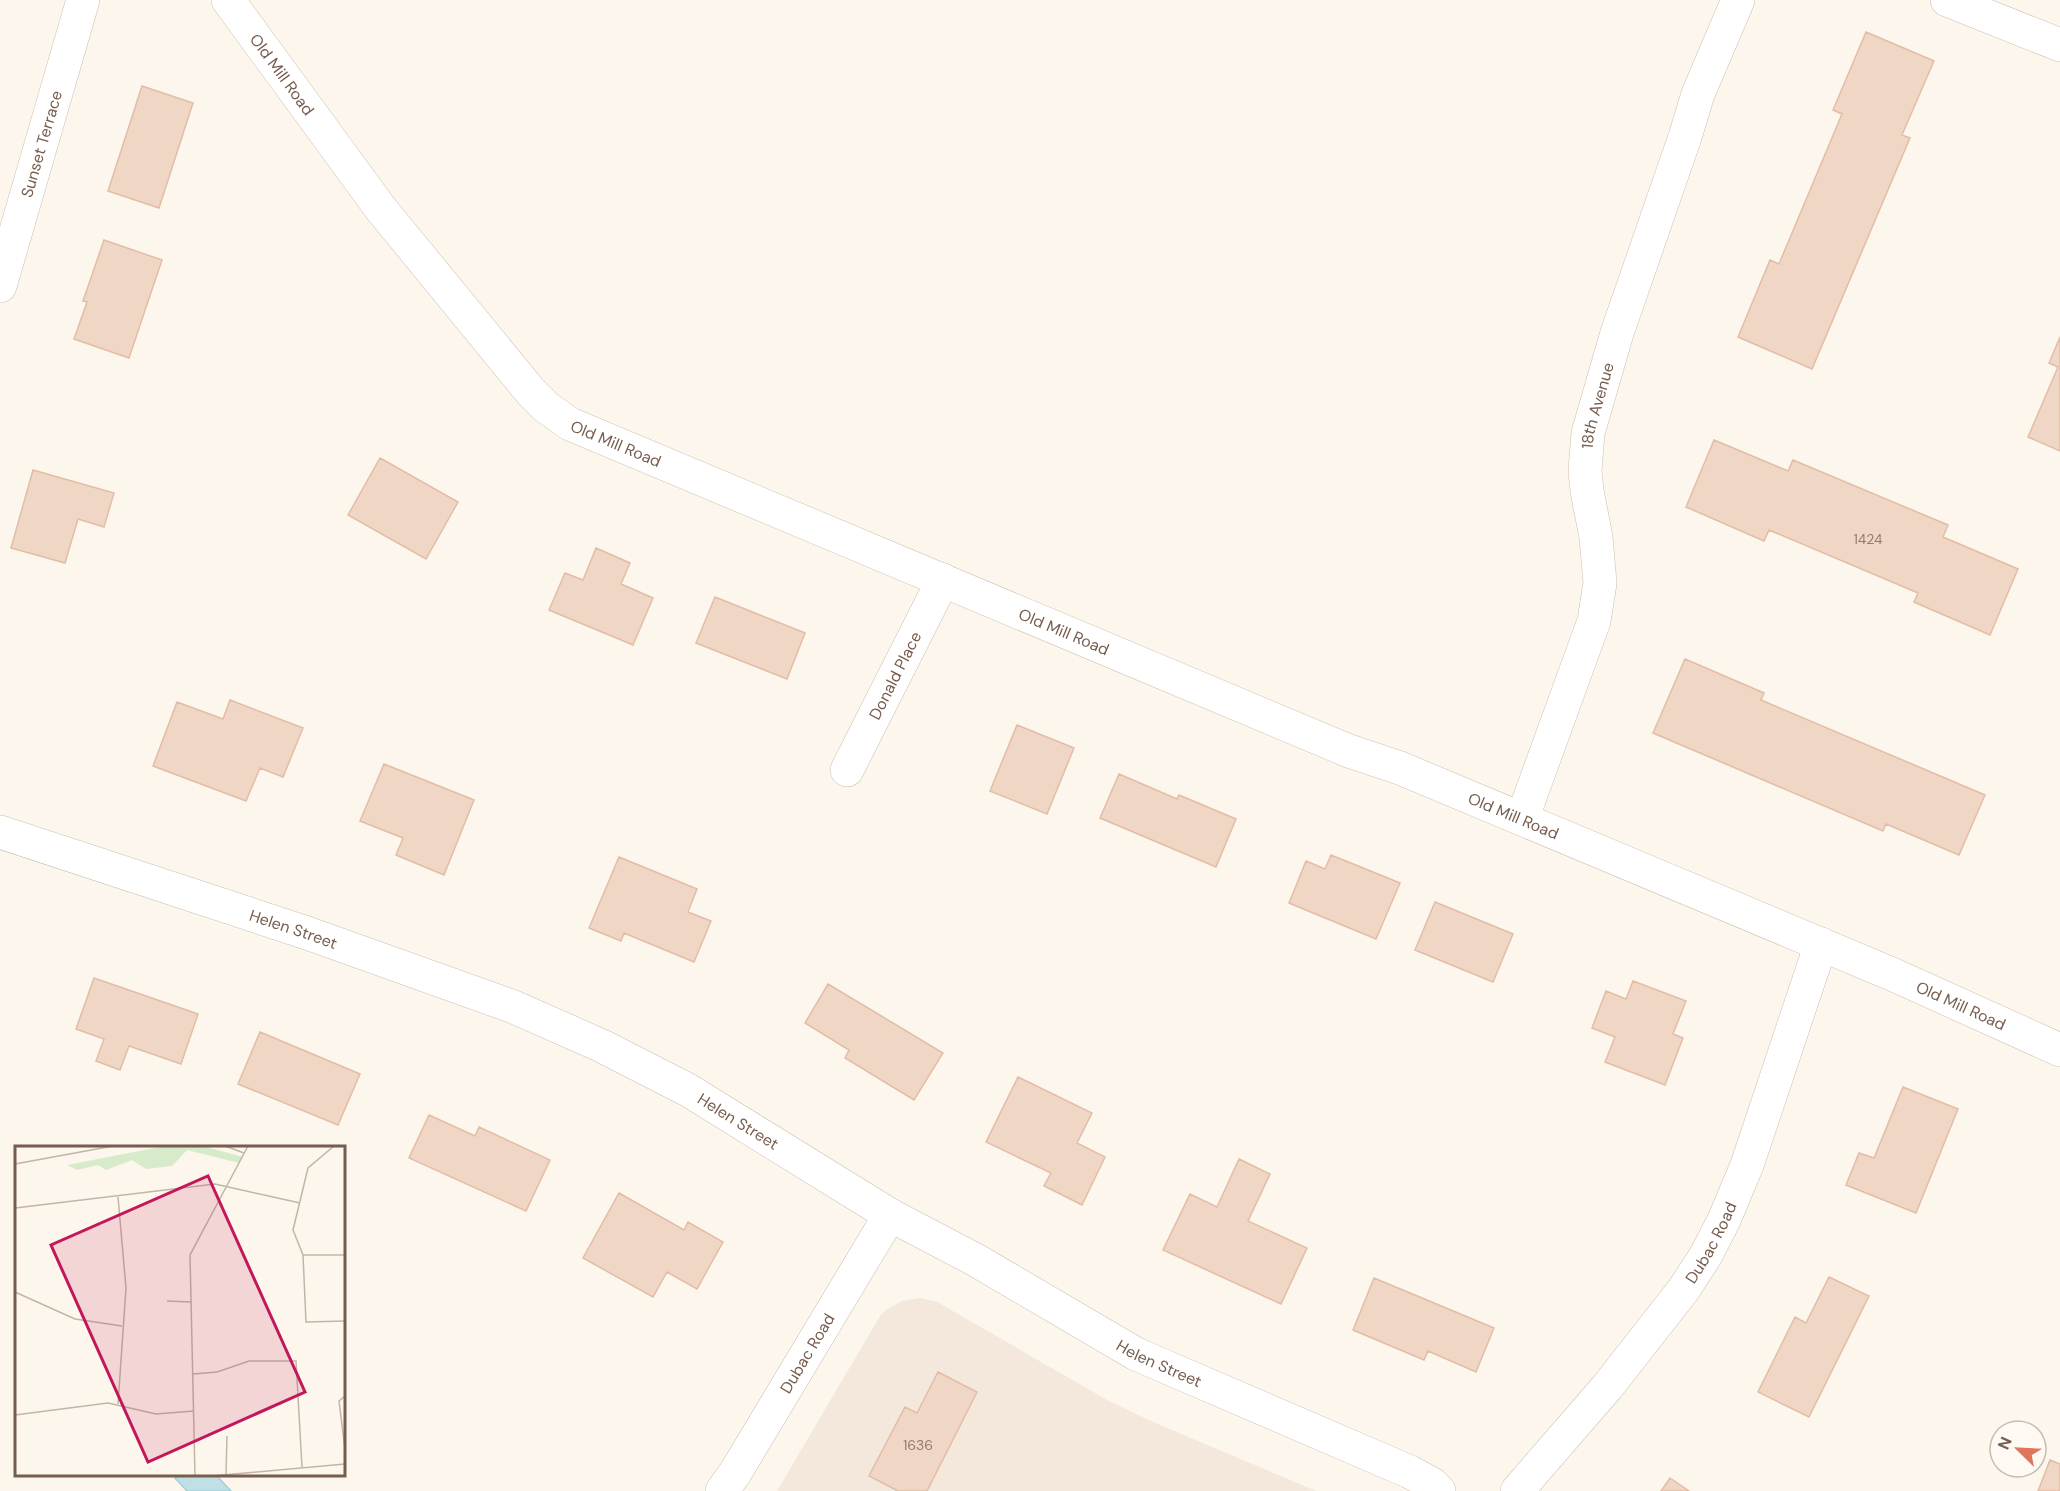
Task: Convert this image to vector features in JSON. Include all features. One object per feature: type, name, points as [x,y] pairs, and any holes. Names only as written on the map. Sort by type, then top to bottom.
[{"type":"street","name":"Sunset Terrace","points":[[0,286],[83,0]]},
{"type":"street","name":"Old Mill Road","points":[[228,0],[381,209],[531,392],[546,407],[570,424],[1338,746],[1400,768],[1821,944],[2060,1050]]},
{"type":"street","name":"18th Avenue","points":[[1522,819],[1594,621],[1600,583],[1596,537],[1585,471],[1588,433],[1617,333],[1698,94],[1738,0]]},
{"type":"street","points":[[1947,0],[2060,45]]},
{"type":"street","name":"Donald Place","points":[[847,770],[943,580]]},
{"type":"street","name":"Helen Street","points":[[0,832],[308,933],[514,1007],[602,1046],[688,1090],[890,1215],[974,1259],[1136,1354],[1410,1472],[1432,1484],[1439,1491]]},
{"type":"street","name":"Dubac Road","points":[[1517,1491],[1608,1386],[1684,1289],[1706,1256],[1747,1165],[1821,944]]},
{"type":"street","name":"Dubac Road","points":[[722,1491],[890,1215]]},
{"type":"shaded area","points":[[920,1298],[937,1302],[1109,1401],[1316,1491],[777,1491],[880,1316],[902,1301]]},
{"type":"water","points":[[178,1476],[217,1476],[231,1491],[187,1491],[175,1478]]},
{"type":"building","points":[[1866,32],[1934,61],[1902,135],[1910,138],[1812,369],[1738,337],[1770,260],[1779,264],[1842,114],[1833,110]]},
{"type":"building","points":[[142,86],[193,103],[159,208],[108,191]]},
{"type":"building","points":[[104,240],[162,260],[129,358],[74,339],[87,302],[83,301]]},
{"type":"building","points":[[2060,337],[2060,451],[2028,437],[2058,367],[2049,363]]},
{"type":"building","points":[[1714,440],[1788,471],[1793,460],[1948,525],[1943,537],[2018,569],[1990,635],[1914,602],[1918,593],[1769,530],[1764,541],[1686,507]]},
{"type":"building","points":[[380,458],[458,502],[426,559],[348,515]]},
{"type":"building","points":[[33,470],[114,493],[104,527],[78,519],[65,563],[11,548]]},
{"type":"building","points":[[596,548],[630,563],[621,584],[653,598],[633,645],[549,610],[565,573],[583,580]]},
{"type":"building","points":[[715,597],[805,633],[787,679],[696,643]]},
{"type":"building","points":[[1685,659],[1764,693],[1761,700],[1985,795],[1959,855],[1886,824],[1883,831],[1653,733]]},
{"type":"building","points":[[230,700],[303,728],[283,777],[260,768],[246,801],[153,766],[177,702],[223,719]]},
{"type":"building","points":[[1017,725],[1074,748],[1047,814],[990,791]]},
{"type":"building","points":[[384,764],[474,800],[444,875],[396,855],[403,838],[360,821]]},
{"type":"building","points":[[1119,774],[1177,799],[1179,795],[1236,819],[1216,867],[1100,818]]},
{"type":"building","points":[[1331,855],[1400,883],[1376,939],[1289,903],[1306,861],[1325,869]]},
{"type":"building","points":[[619,857],[697,889],[688,912],[711,921],[694,962],[624,933],[621,941],[589,928]]},
{"type":"building","points":[[1435,902],[1513,934],[1493,982],[1415,950]]},
{"type":"building","points":[[94,978],[198,1014],[181,1064],[129,1046],[120,1070],[96,1061],[104,1039],[76,1029]]},
{"type":"building","points":[[1633,981],[1686,1001],[1673,1034],[1683,1038],[1665,1085],[1605,1062],[1615,1037],[1592,1028],[1606,991],[1626,999]]},
{"type":"building","points":[[828,984],[943,1053],[914,1100],[845,1058],[849,1050],[805,1023]]},
{"type":"building","points":[[260,1032],[360,1074],[338,1125],[238,1084]]},
{"type":"building","points":[[1018,1077],[1092,1113],[1077,1143],[1105,1157],[1082,1205],[1044,1186],[1051,1173],[986,1142]]},
{"type":"building","points":[[1903,1087],[1958,1109],[1916,1213],[1846,1185],[1859,1153],[1874,1158]]},
{"type":"building","points":[[429,1115],[475,1136],[479,1127],[550,1160],[526,1211],[409,1158]]},
{"type":"building","points":[[1239,1159],[1270,1174],[1248,1221],[1307,1248],[1281,1304],[1163,1250],[1190,1194],[1217,1207]]},
{"type":"building","points":[[619,1193],[684,1230],[688,1222],[723,1242],[697,1289],[667,1272],[653,1297],[583,1258]]},
{"type":"building","points":[[1829,1277],[1869,1296],[1809,1417],[1758,1392],[1795,1317],[1806,1323]]},
{"type":"building","points":[[1374,1278],[1494,1328],[1476,1372],[1428,1351],[1424,1360],[1353,1330]]},
{"type":"building","points":[[938,1372],[977,1392],[927,1491],[898,1491],[869,1476],[905,1407],[917,1413]]},
{"type":"building","points":[[2050,1460],[2060,1464],[2060,1491],[2038,1491],[2043,1479],[2048,1479]]},
{"type":"building","points":[[1670,1478],[1689,1491],[1661,1491]]}]
